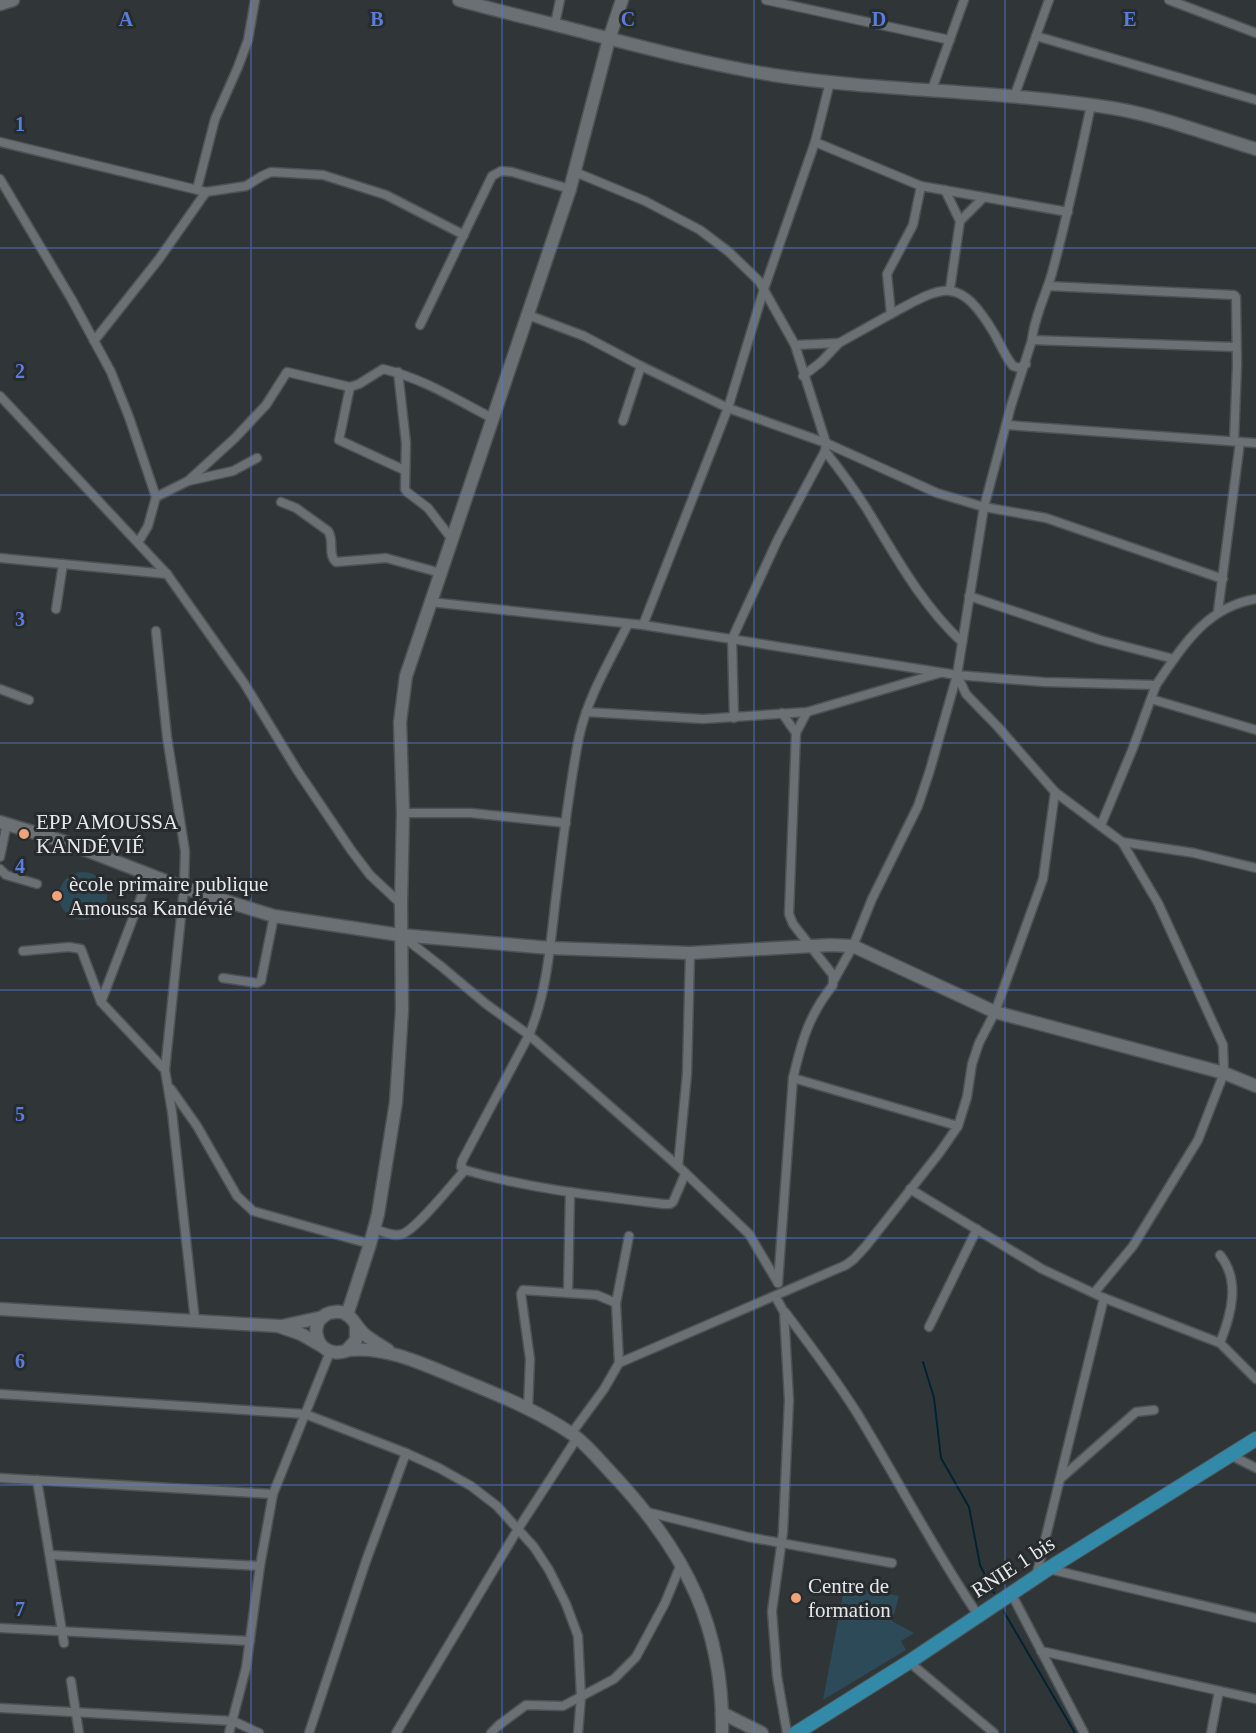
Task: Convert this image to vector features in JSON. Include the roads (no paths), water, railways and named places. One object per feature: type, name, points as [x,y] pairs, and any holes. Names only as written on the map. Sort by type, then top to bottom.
[{"type":"main road","name":"RNIE 1 bis","points":[[805,1731],[1011,1593],[1256,1439]]},
{"type":"street","points":[[0,4],[13,0]]},
{"type":"street","points":[[197,189],[214,119],[248,40],[255,0]]},
{"type":"street","points":[[459,0],[484,3],[609,39],[740,68],[830,82],[1091,105],[1149,117],[1256,149]]},
{"type":"street","points":[[555,24],[560,0]]},
{"type":"street","points":[[347,1315],[374,1229],[396,1102],[402,1010],[400,935],[403,813],[399,743],[402,698],[411,656],[570,189],[609,39],[622,0]]},
{"type":"street","points":[[766,0],[950,40]]},
{"type":"street","points":[[931,92],[964,0]]},
{"type":"street","points":[[1014,97],[1049,0]]},
{"type":"street","points":[[1169,0],[1256,33]]},
{"type":"street","points":[[1036,36],[1256,100]]},
{"type":"street","points":[[643,626],[728,408],[764,290],[815,142],[830,82]]},
{"type":"street","points":[[778,1290],[794,1078],[801,1045],[814,1010],[833,985],[853,946],[872,899],[921,798],[957,675],[984,507],[1068,212],[1091,105]]},
{"type":"street","points":[[0,142],[206,192],[246,186],[271,172],[323,175],[386,195],[464,235]]},
{"type":"street","points":[[815,142],[921,186],[1068,212]]},
{"type":"street","points":[[420,325],[492,176],[501,171],[512,172],[570,189]]},
{"type":"street","points":[[575,172],[645,201],[700,230],[729,252],[759,281],[795,345],[826,447],[904,572],[945,627],[962,642]]},
{"type":"street","points":[[0,179],[72,300],[111,372],[129,417],[156,497],[148,526],[138,541]]},
{"type":"street","points":[[891,314],[887,273],[913,225],[921,186]]},
{"type":"street","points":[[945,190],[960,221],[950,289]]},
{"type":"street","points":[[94,341],[159,259],[206,192]]},
{"type":"street","points":[[960,221],[983,198]]},
{"type":"street","points":[[1048,286],[1231,294],[1236,297],[1237,441],[1218,611]]},
{"type":"street","points":[[803,376],[840,343],[921,298],[950,289],[961,293],[977,310],[992,330],[1013,366],[1019,368],[1026,364]]},
{"type":"street","points":[[528,315],[584,336],[728,408],[937,493],[984,507],[1046,518],[1223,579]]},
{"type":"street","points":[[1032,340],[1235,347]]},
{"type":"street","points":[[795,345],[840,343]]},
{"type":"street","points":[[623,421],[641,366]]},
{"type":"street","points":[[188,482],[255,418],[274,394],[287,372],[350,387],[383,369],[398,372],[437,389],[492,418]]},
{"type":"street","points":[[398,372],[406,443],[404,484],[407,492],[428,508],[451,538]]},
{"type":"street","points":[[350,387],[339,440],[404,470]]},
{"type":"street","points":[[0,396],[167,574],[244,683],[297,770],[351,850],[370,875],[401,904]]},
{"type":"street","points":[[1007,425],[1256,443]]},
{"type":"street","points":[[734,718],[732,639],[778,539],[826,447]]},
{"type":"street","points":[[156,497],[188,482],[232,471],[257,458]]},
{"type":"street","points":[[281,502],[296,508],[328,531],[331,536],[331,555],[336,562],[386,558],[441,573]]},
{"type":"street","points":[[0,558],[167,574]]},
{"type":"street","points":[[56,609],[63,564]]},
{"type":"street","points":[[969,596],[1100,640],[1174,659]]},
{"type":"street","points":[[1101,825],[1156,685],[1192,636],[1218,611],[1256,599]]},
{"type":"street","points":[[430,603],[643,626],[957,675],[1044,682],[1156,685]]},
{"type":"street","points":[[628,624],[595,689],[580,736],[550,948],[536,1017],[461,1167],[499,1180],[570,1192],[670,1204],[685,1174]]},
{"type":"street","points":[[156,631],[167,737],[185,851],[184,888],[165,1070],[169,1086],[195,1321]]},
{"type":"street","points":[[586,712],[703,719],[807,712],[940,673]]},
{"type":"street","points":[[957,675],[966,694],[1055,792],[1122,842],[1158,903],[1223,1045],[1224,1074],[1216,1099],[1192,1150],[1132,1246],[1094,1293]]},
{"type":"street","points":[[0,689],[29,700]]},
{"type":"street","points":[[1151,699],[1256,730]]},
{"type":"street","points":[[807,712],[796,733],[789,914],[833,975],[834,980]]},
{"type":"street","points":[[782,713],[796,733]]},
{"type":"street","points":[[619,1363],[778,1290],[846,1265],[854,1259],[940,1152],[958,1126],[979,1043],[994,1012],[1043,879],[1055,792]]},
{"type":"street","points":[[403,813],[471,813],[566,823]]},
{"type":"street","points":[[0,857],[3,822],[65,842],[149,876],[274,916],[400,935],[550,948],[690,953],[853,946],[994,1012],[1224,1074],[1256,1086]]},
{"type":"street","points":[[1122,842],[1194,853],[1256,868]]},
{"type":"street","points":[[0,869],[6,875],[37,884]]},
{"type":"street","points":[[101,1002],[149,876]]},
{"type":"street","points":[[223,978],[257,983],[261,981],[274,916]]},
{"type":"street","points":[[400,935],[442,966],[486,1004],[529,1035],[678,1166],[749,1234],[778,1290],[784,1312],[789,1400],[781,1543],[772,1611],[777,1676],[787,1733]]},
{"type":"street","points":[[23,951],[78,947],[84,955],[89,975],[101,1002],[165,1070]]},
{"type":"street","points":[[678,1166],[687,1074],[690,953]]},
{"type":"street","points":[[794,1078],[958,1126]]},
{"type":"street","points":[[169,1086],[197,1126],[237,1196],[253,1211],[370,1244]]},
{"type":"street","points":[[374,1229],[397,1235],[408,1231],[465,1170]]},
{"type":"street","points":[[910,1189],[1042,1269],[1104,1298],[1220,1344],[1256,1379]]},
{"type":"street","points":[[568,1293],[570,1192]]},
{"type":"street","points":[[929,1327],[977,1229]]},
{"type":"street","points":[[396,1733],[619,1363],[616,1303],[629,1236]]},
{"type":"street","points":[[1220,1255],[1227,1264],[1233,1300],[1220,1344]]},
{"type":"street","points":[[528,1409],[530,1359],[521,1294],[523,1290],[597,1295],[616,1303]]},
{"type":"street","points":[[1104,1298],[1059,1479],[1042,1573],[1256,1617]]},
{"type":"street","points":[[0,1309],[278,1326],[323,1317],[333,1312],[347,1315],[367,1336],[397,1355]]},
{"type":"street","points":[[784,1312],[821,1360],[857,1413],[978,1615]]},
{"type":"street","points":[[323,1317],[316,1330],[317,1338],[325,1348]]},
{"type":"street","points":[[278,1326],[301,1334],[325,1348],[340,1353],[348,1350],[370,1349],[397,1355],[528,1409],[574,1436],[643,1510],[681,1564],[703,1609],[714,1644],[721,1686],[722,1733]]},
{"type":"street","points":[[348,1350],[356,1340],[356,1326]]},
{"type":"street","points":[[230,1733],[246,1668],[260,1566],[273,1494],[305,1414],[325,1348]]},
{"type":"street","points":[[0,1394],[305,1414],[406,1453],[471,1486],[497,1506],[534,1547],[549,1570],[566,1604],[578,1636],[581,1697],[578,1733]]},
{"type":"street","points":[[1059,1479],[1136,1412],[1154,1410]]},
{"type":"street","points":[[309,1733],[366,1561],[406,1453]]},
{"type":"street","points":[[1230,1455],[1256,1468]]},
{"type":"street","points":[[0,1478],[273,1494]]},
{"type":"street","points":[[37,1480],[64,1643]]},
{"type":"street","points":[[643,1510],[748,1537],[892,1563]]},
{"type":"street","points":[[50,1554],[260,1566]]},
{"type":"street","points":[[491,1733],[526,1706],[563,1706],[614,1679],[636,1657],[681,1564]]},
{"type":"street","points":[[1011,1593],[1084,1733]]},
{"type":"street","points":[[0,1628],[250,1641]]},
{"type":"street","points":[[1041,1651],[1256,1700]]},
{"type":"street","points":[[909,1662],[993,1733]]},
{"type":"street","points":[[71,1681],[79,1733]]},
{"type":"street","points":[[1211,1733],[1219,1691]]},
{"type":"street","points":[[0,1708],[233,1721],[259,1733]]},
{"type":"street","points":[[722,1713],[762,1733]]},
{"type":"waterway","points":[[923,1362],[934,1398],[941,1458],[969,1507],[980,1565],[994,1593]]},
{"type":"waterway","points":[[1004,1612],[1075,1733]]},
{"type":"place","name":"EPP AMOUSSA KANDÉVIÉ","points":[[24,834]]},
{"type":"place","name":"ècole primaire publique Amoussa Kandévié","points":[[57,896]]},
{"type":"place","name":"Centre de formation","points":[[796,1598]]}]
